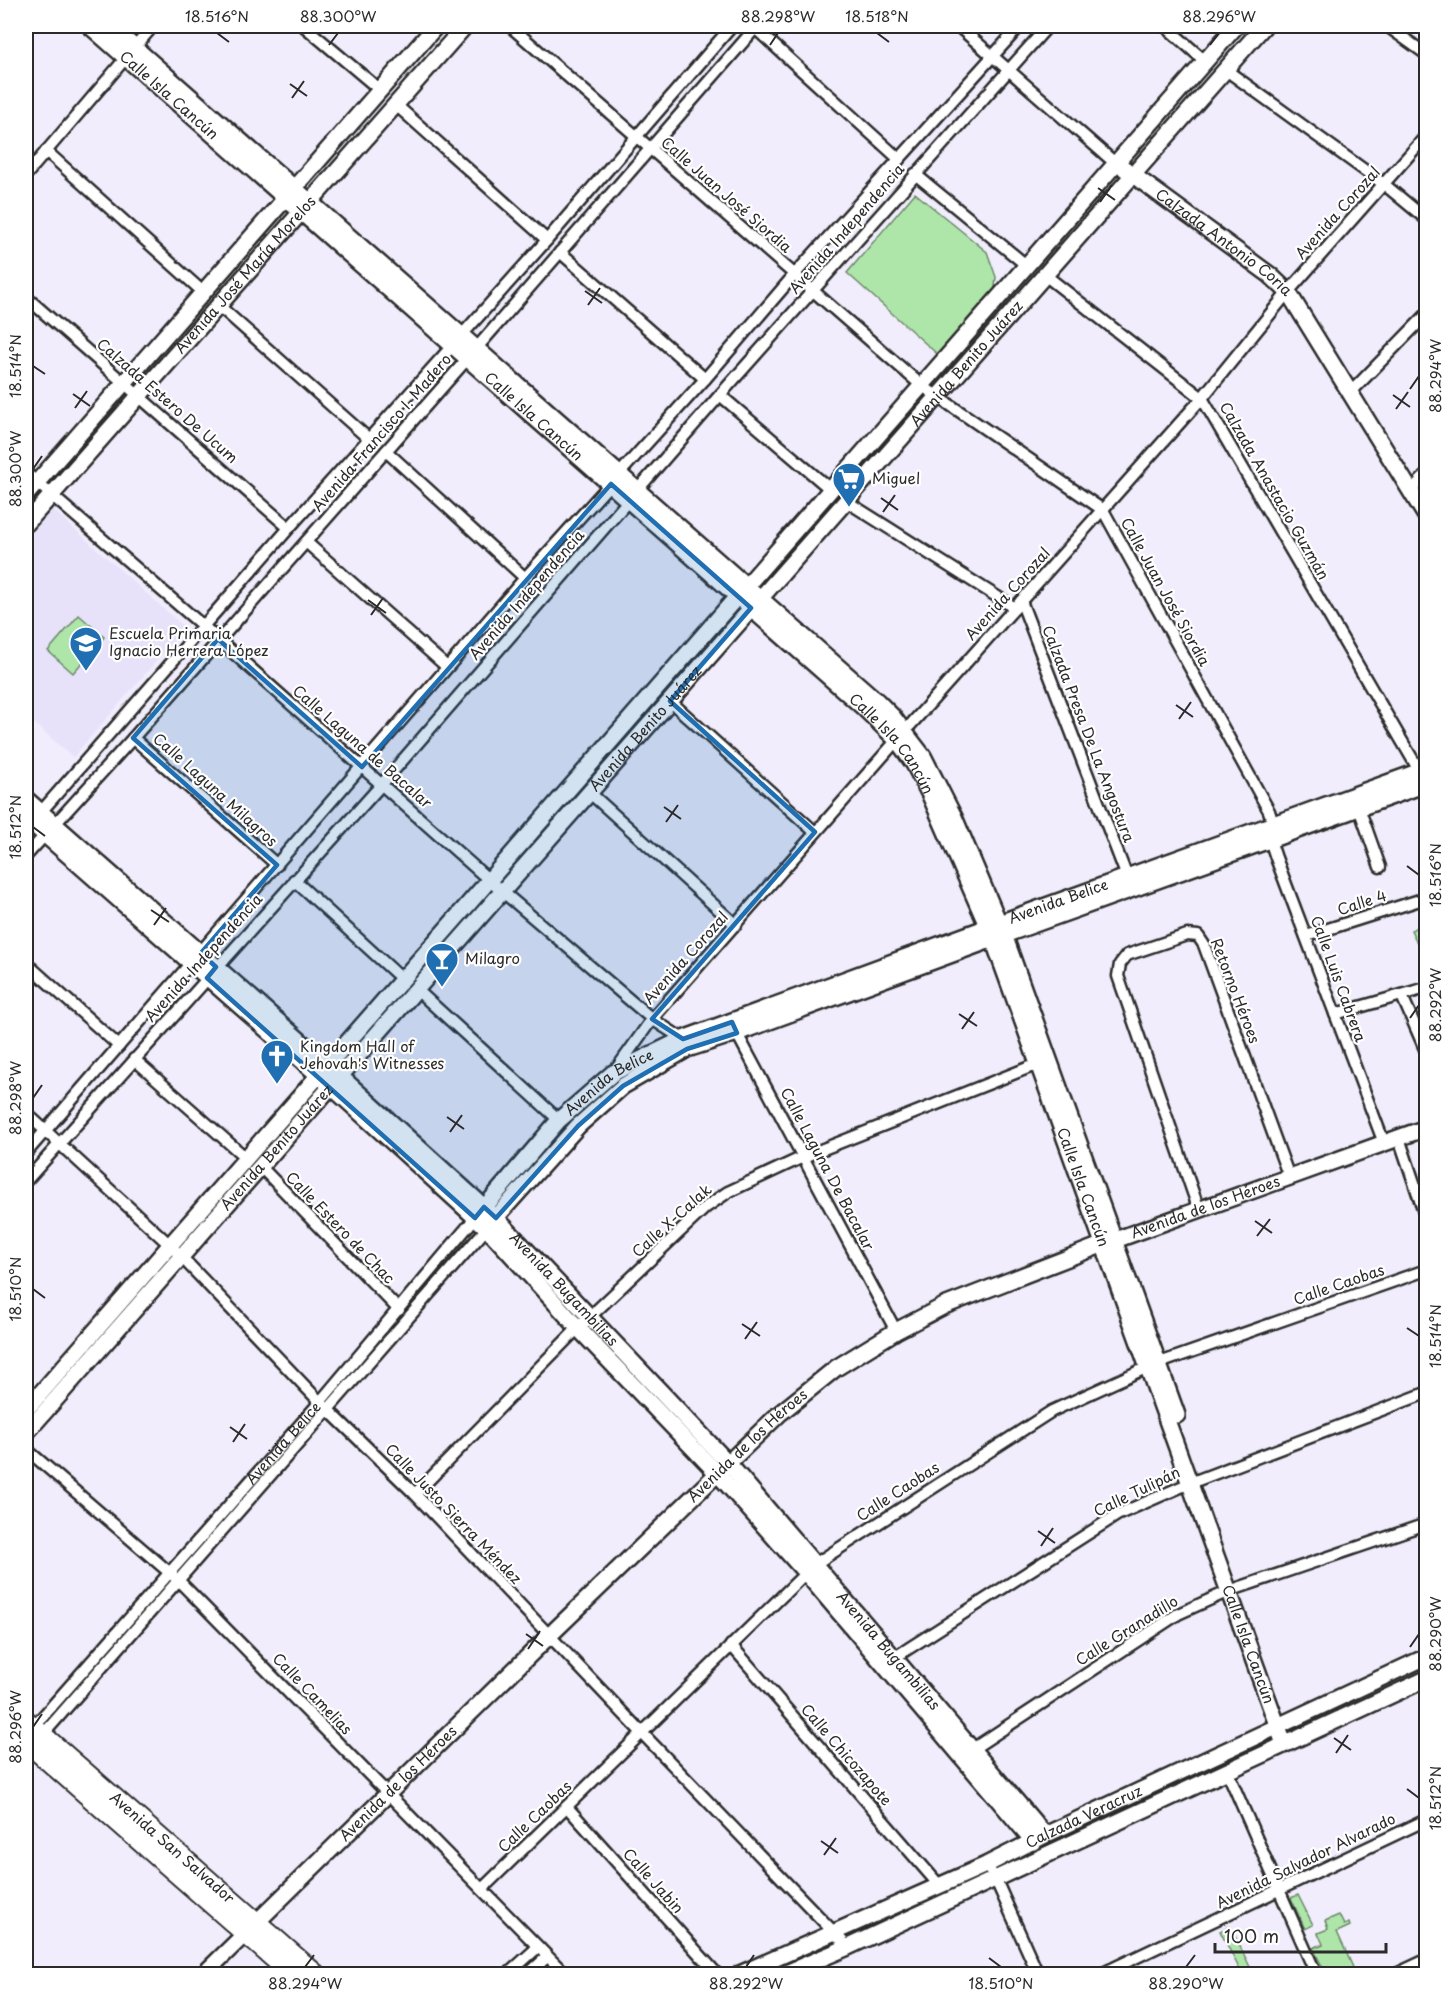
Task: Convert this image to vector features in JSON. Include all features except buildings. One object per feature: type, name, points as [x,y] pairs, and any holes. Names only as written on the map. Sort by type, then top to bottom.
[{"type":"main road","name":"Calle Isla Cancún","points":[[90,26],[129,51],[756,604],[863,707],[923,756],[954,817],[1289,1742]]},
{"type":"main road","name":"Calle Isla Cancún","points":[[110,26],[129,51]]},
{"type":"main road","name":"Avenida José María Morelos","points":[[26,495],[31,477],[124,383],[436,26]]},
{"type":"main road","name":"Avenida José María Morelos","points":[[26,524],[465,26]]},
{"type":"main road","name":"Avenida Benito Juárez","points":[[26,1410],[1236,26]]},
{"type":"main road","name":"Avenida Benito Juárez","points":[[26,1433],[1264,26]]},
{"type":"main road","name":"Calzada Antonio Coria","points":[[1115,163],[1270,275],[1288,292],[1426,516]]},
{"type":"main road","name":"Avenida Belice","points":[[996,931],[1127,877],[1271,832],[1359,808],[1424,775]]},
{"type":"main road","name":"Avenida Belice","points":[[486,1218],[578,1126],[623,1086],[687,1049],[734,1028],[1424,775]]},
{"type":"main road","name":"Avenida Bugambilias","points":[[26,799],[31,821],[49,829],[336,1081],[486,1218],[723,1469],[1040,1838]]},
{"type":"main road","name":"Avenida Belice","points":[[486,1218],[559,1120],[613,1073],[683,1039],[734,1028]]},
{"type":"main road","name":"Avenida de los Héroes","points":[[204,1974],[549,1635],[779,1414],[836,1368],[896,1331],[944,1306],[1109,1242],[1426,1128]]},
{"type":"main road","name":"Calzada Veracruz","points":[[740,1974],[835,1934],[986,1865],[1426,1657]]},
{"type":"main road","name":"Calzada Veracruz","points":[[784,1974],[848,1947],[1426,1679]]},
{"type":"main road","name":"Avenida San Salvador","points":[[30,1737],[252,1929],[316,1974]]},
{"type":"main road","name":"Avenida San Salvador","points":[[252,1929],[291,1974]]},
{"type":"street","points":[[26,175],[129,51],[153,26]]},
{"type":"street","points":[[304,26],[380,90]]},
{"type":"street","name":"Calle Juan José Siordia","points":[[510,26],[921,385],[1102,510],[1269,811],[1271,832]]},
{"type":"street","name":"Avenida Francisco I. Madero","points":[[31,821],[289,528],[458,341],[732,26]]},
{"type":"street","name":"Calzada Antonio Coria","points":[[958,26],[1115,163]]},
{"type":"street","name":"Avenida Independencia","points":[[26,1153],[447,666],[705,379],[795,274],[1020,26]]},
{"type":"street","name":"Avenida Independencia","points":[[26,1181],[382,784],[720,395],[1048,26]]},
{"type":"street","points":[[1165,26],[1205,60]]},
{"type":"street","points":[[1387,26],[1426,54]]},
{"type":"street","points":[[756,27],[899,159]]},
{"type":"street","name":"Avenida Francisco I. Madero","points":[[26,856],[472,354],[756,27]]},
{"type":"street","points":[[1226,70],[1385,185],[1426,219]]},
{"type":"street","points":[[396,104],[547,240]]},
{"type":"street","name":"Avenida Corozal","points":[[613,1073],[652,1019],[815,832],[1202,398],[1288,292],[1426,136]]},
{"type":"street","points":[[46,151],[203,291]]},
{"type":"street","points":[[915,174],[1026,265]]},
{"type":"street","points":[[560,252],[705,379]]},
{"type":"street","name":"Calzada Anastacio Guzmán","points":[[1045,275],[1202,398],[1424,775]]},
{"type":"street","name":"Calzada Estero De Ucum","points":[[26,297],[289,528]]},
{"type":"street","points":[[218,305],[369,439]]},
{"type":"street","points":[[1351,392],[1426,315]]},
{"type":"street","points":[[720,395],[830,489]]},
{"type":"street","points":[[386,451],[525,578]]},
{"type":"street","points":[[1412,490],[1426,475]]},
{"type":"street","name":"Calle Laguna de Bacalar","points":[[31,477],[218,639],[489,880],[652,1019],[683,1039]]},
{"type":"street","points":[[846,501],[1018,605]]},
{"type":"street","points":[[306,542],[447,666]]},
{"type":"street","name":"Calzada Presa De La Angostura","points":[[1018,605],[1127,877]]},
{"type":"street","points":[[670,700],[815,832]]},
{"type":"street","name":"Calle Laguna Milagros","points":[[133,738],[276,865]]},
{"type":"street","points":[[589,792],[736,925]]},
{"type":"street","points":[[1359,808],[1380,867]]},
{"type":"street","name":"Calle Luis Cabrera","points":[[1271,832],[1306,936],[1384,1143]]},
{"type":"street","points":[[294,880],[402,980]]},
{"type":"street","name":"Calle 4","points":[[1306,936],[1426,898]]},
{"type":"street","name":"Retorno Héroes","points":[[1199,1210],[1118,976],[1120,964],[1127,955],[1187,936],[1198,936],[1204,945],[1289,1178]]},
{"type":"street","points":[[26,963],[119,1046]]},
{"type":"street","points":[[1335,1014],[1426,988]]},
{"type":"street","points":[[416,990],[559,1120]]},
{"type":"street","points":[[1402,996],[1425,1048]]},
{"type":"street","name":"Calle Laguna De Bacalar","points":[[734,1028],[896,1331]]},
{"type":"street","points":[[134,1059],[246,1158]]},
{"type":"street","name":"Calle X-Calak","points":[[415,1494],[584,1323],[706,1207],[728,1192],[803,1157],[1044,1062]]},
{"type":"street","name":"Calle Justo Sierra Méndez","points":[[26,1113],[170,1245],[323,1405],[415,1494],[848,1947]]},
{"type":"street","points":[[1399,1138],[1426,1218]]},
{"type":"street","name":"Calle Estero de Chac","points":[[260,1166],[399,1310]]},
{"type":"street","name":"Avenida Belice","points":[[323,1405],[399,1310],[486,1218]]},
{"type":"street","name":"Avenida Belice","points":[[30,1737],[486,1218]]},
{"type":"street","name":"Calle Caobas","points":[[482,1889],[810,1569],[1052,1411],[1153,1365],[1426,1270]]},
{"type":"street","name":"Calle Tulipán","points":[[889,1661],[1117,1515],[1195,1481],[1426,1393]]},
{"type":"street","name":"Calle Camelias","points":[[26,1449],[173,1576],[565,1974]]},
{"type":"street","name":"Calle Granadillo","points":[[967,1753],[1178,1614],[1234,1589],[1426,1524]]},
{"type":"street","name":"Calle Chicozapote","points":[[731,1645],[939,1885]]},
{"type":"street","points":[[1227,1771],[1316,1974]]},
{"type":"street","name":"Calle Jabin","points":[[567,1807],[717,1974]]},
{"type":"street","name":"Avenida Salvador Alvarado","points":[[1101,1974],[1279,1892],[1426,1820]]},
{"type":"street","points":[[986,1865],[995,1878],[1038,1974]]},
{"type":"street","points":[[508,1974],[538,1947]]},
{"type":"street","points":[[528,1974],[547,1957]]},
{"type":"street","points":[[1396,1974],[1426,1960]]},
{"type":"highlighted area","points":[[611,484],[751,608],[670,701],[815,832],[652,1019],[683,1039],[732,1022],[737,1033],[687,1049],[623,1086],[578,1126],[496,1218],[484,1207],[475,1218],[207,978],[216,967],[201,953],[277,865],[133,738],[218,639],[362,767]]},
{"type":"shaded area","name":"Escuela Primaria Ignacio Herrera López","points":[[52,509],[185,628],[73,757],[26,716],[26,540]]},
{"type":"green space","points":[[915,193],[987,252],[996,277],[993,306],[945,361],[847,273]]},
{"type":"green space","points":[[79,615],[104,637],[73,673],[48,651]]},
{"type":"green space","points":[[1426,923],[1426,962],[1411,930]]},
{"type":"green space","points":[[1298,1895],[1313,1925],[1305,1929],[1291,1898]]},
{"type":"green space","points":[[1339,1915],[1344,1925],[1349,1923],[1350,1926],[1337,1932],[1356,1974],[1326,1974],[1313,1948],[1323,1944],[1318,1933],[1328,1929],[1325,1921]]},
{"type":"green space","points":[[1230,1926],[1253,1973],[1242,1974],[1220,1931]]},
{"type":"place","name":"Miguel","points":[[849,508]]},
{"type":"place","name":"Escuela Primaria Ignacio Herrera López","points":[[86,672]]},
{"type":"place","name":"Milagro","points":[[442,988]]},
{"type":"place","name":"Kingdom Hall of Jehovah's Witnesses","points":[[277,1085]]}]
